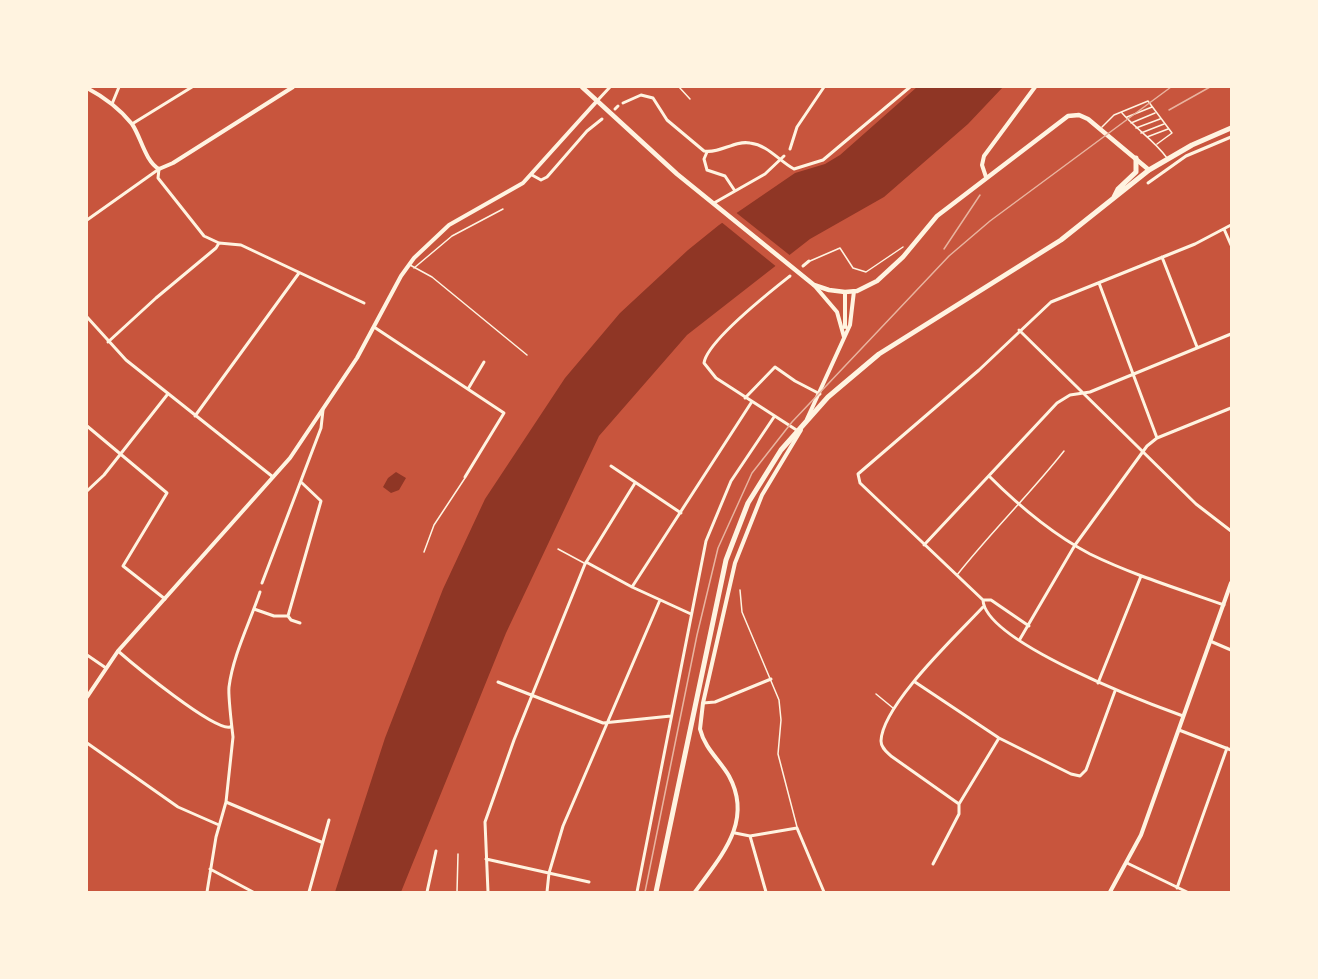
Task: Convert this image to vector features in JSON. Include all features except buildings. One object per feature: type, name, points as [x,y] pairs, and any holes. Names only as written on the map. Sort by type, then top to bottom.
[{"type":"main road","points":[[582,87],[713,205],[814,285],[829,290],[854,291],[870,285],[883,276],[937,216],[1068,116],[1083,116],[1101,128],[1149,170]]},
{"type":"main road","points":[[656,892],[726,560],[741,519],[763,476],[802,424],[870,360],[1060,240],[1149,170],[1168,158],[1231,128]]},
{"type":"main road","points":[[1113,199],[1118,189],[1136,172],[1136,158]]},
{"type":"street","points":[[112,104],[119,87]]},
{"type":"street","points":[[131,124],[192,87]]},
{"type":"street","points":[[87,220],[159,169],[173,163],[293,87]]},
{"type":"street","points":[[87,697],[118,651],[274,478],[324,408],[374,327],[409,264],[431,239],[449,225],[512,191],[532,175],[599,103],[610,87]]},
{"type":"street","points":[[790,149],[797,127],[824,87]]},
{"type":"street","points":[[707,152],[749,142],[764,148],[792,168],[823,160],[910,87]]},
{"type":"street","points":[[986,177],[982,165],[984,156],[1035,87]]},
{"type":"street","points":[[87,88],[112,104],[131,124],[151,161],[159,169]]},
{"type":"street","points":[[623,102],[641,95],[653,98],[667,120],[707,152]]},
{"type":"street","points":[[532,175],[541,180],[547,177],[587,130],[602,119]]},
{"type":"street","points":[[1148,183],[1186,156],[1231,136]]},
{"type":"street","points":[[707,152],[704,159],[707,170],[725,176],[735,191]]},
{"type":"street","points":[[713,205],[765,174],[784,156]]},
{"type":"street","points":[[159,169],[158,178],[204,236],[219,243],[241,245],[364,303]]},
{"type":"street","points":[[1029,627],[991,600],[983,600],[956,576],[857,479],[858,474],[979,370],[1051,302],[1162,257],[1231,225]]},
{"type":"street","points":[[1224,229],[1231,246]]},
{"type":"street","points":[[108,342],[219,243]]},
{"type":"street","points":[[1162,257],[1197,347]]},
{"type":"street","points":[[803,266],[809,261]]},
{"type":"street","points":[[195,416],[299,273]]},
{"type":"street","points":[[790,276],[718,340],[705,356],[705,366],[716,378],[799,433]]},
{"type":"street","points":[[1099,283],[1157,438]]},
{"type":"street","points":[[814,285],[837,312],[844,338]]},
{"type":"street","points":[[695,892],[735,833],[737,809],[731,780],[707,747],[700,729],[726,595],[739,549],[762,495],[820,394],[851,322],[854,291]]},
{"type":"street","points":[[844,338],[845,292]]},
{"type":"street","points":[[87,317],[108,342],[167,394],[274,478]]},
{"type":"street","points":[[374,327],[504,413],[465,477]]},
{"type":"street","points":[[1019,330],[1196,504],[1231,531]]},
{"type":"street","points":[[924,545],[1058,403],[1070,395],[1082,393],[1231,334]]},
{"type":"street","points":[[467,389],[484,362]]},
{"type":"street","points":[[745,398],[775,367],[820,394]]},
{"type":"street","points":[[87,491],[121,454],[167,394]]},
{"type":"street","points":[[632,587],[752,403]]},
{"type":"street","points":[[262,583],[321,429],[324,408]]},
{"type":"street","points":[[1020,639],[1075,545],[1142,452],[1157,438],[1231,408]]},
{"type":"street","points":[[638,892],[702,555],[718,507],[742,461],[774,417]]},
{"type":"street","points":[[87,426],[167,493],[123,566],[165,599]]},
{"type":"street","points":[[611,466],[681,513]]},
{"type":"street","points":[[988,476],[1018,505],[1075,545],[1141,576],[1224,604]]},
{"type":"street","points":[[288,616],[321,501],[301,482]]},
{"type":"street","points":[[488,892],[485,822],[532,696],[586,563],[635,483]]},
{"type":"street","points":[[586,563],[691,614]]},
{"type":"street","points":[[1098,683],[1141,576]]},
{"type":"street","points":[[1110,892],[1141,834],[1231,582]]},
{"type":"street","points":[[207,892],[225,802],[233,737],[230,727],[233,720],[230,684],[260,592]]},
{"type":"street","points":[[548,892],[549,873],[562,826],[660,600]]},
{"type":"street","points":[[959,804],[882,747],[882,738],[894,708],[983,607],[983,600]]},
{"type":"street","points":[[983,607],[1020,639],[1061,665],[1098,683],[1184,716]]},
{"type":"street","points":[[254,609],[274,616],[288,616],[291,620],[300,623]]},
{"type":"street","points":[[1210,641],[1231,650]]},
{"type":"street","points":[[118,651],[176,697],[219,725],[230,727]]},
{"type":"street","points":[[87,655],[106,668]]},
{"type":"street","points":[[704,702],[715,702],[771,679]]},
{"type":"street","points":[[498,682],[606,723],[671,716]]},
{"type":"street","points":[[915,682],[999,738],[1071,774],[1080,776],[1086,770],[1115,690]]},
{"type":"street","points":[[1177,888],[1229,749],[1179,730]]},
{"type":"street","points":[[933,864],[959,814],[959,804],[999,738]]},
{"type":"street","points":[[87,743],[178,807],[219,825]]},
{"type":"street","points":[[225,802],[321,842]]},
{"type":"street","points":[[309,892],[321,842],[329,820]]},
{"type":"street","points":[[735,833],[750,836],[797,828],[824,892]]},
{"type":"street","points":[[750,836],[766,892]]},
{"type":"street","points":[[427,892],[436,851]]},
{"type":"street","points":[[486,859],[589,882]]},
{"type":"street","points":[[1127,863],[1187,892]]},
{"type":"street","points":[[210,869],[254,892]]},
{"type":"lane","points":[[679,87],[690,99]]},
{"type":"lane","points":[[1101,128],[1114,115],[1148,101],[1172,133],[1157,144]]},
{"type":"lane","points":[[1126,118],[1152,107]]},
{"type":"lane","points":[[1121,113],[1141,134],[1157,144],[1168,158]]},
{"type":"lane","points":[[1131,123],[1156,113]]},
{"type":"lane","points":[[1135,128],[1161,118]]},
{"type":"lane","points":[[1141,134],[1165,124]]},
{"type":"lane","points":[[1146,138],[1169,129]]},
{"type":"lane","points":[[414,268],[452,236],[503,209]]},
{"type":"lane","points":[[809,261],[840,248],[853,268],[866,272],[903,247]]},
{"type":"lane","points":[[409,264],[432,277],[527,355]]},
{"type":"lane","points":[[956,576],[1064,451]]},
{"type":"lane","points":[[424,552],[434,525],[465,477]]},
{"type":"lane","points":[[558,549],[586,563]]},
{"type":"lane","points":[[740,590],[742,612],[780,705],[779,761],[797,828]]},
{"type":"lane","points":[[876,694],[894,708]]},
{"type":"lane","points":[[457,892],[458,854]]},
{"type":"shaded area","points":[[917,87],[1003,87],[968,124],[884,197],[810,239],[687,335],[599,436],[506,633],[401,892],[335,892],[385,738],[443,589],[485,499],[565,378],[620,313],[688,250],[719,225],[795,173],[825,164],[840,155]]},
{"type":"shaded area","points":[[396,472],[406,478],[399,490],[391,493],[383,487],[388,478]]},
{"type":"pier","points":[[734,211],[792,257],[778,268],[720,221]]},
{"type":"railway","points":[[645,892],[697,635],[718,548],[752,473],[792,422],[949,256],[990,221],[1171,87]]},
{"type":"railway","points":[[1169,110],[1210,87]]},
{"type":"railway","points":[[944,249],[980,195]]}]
